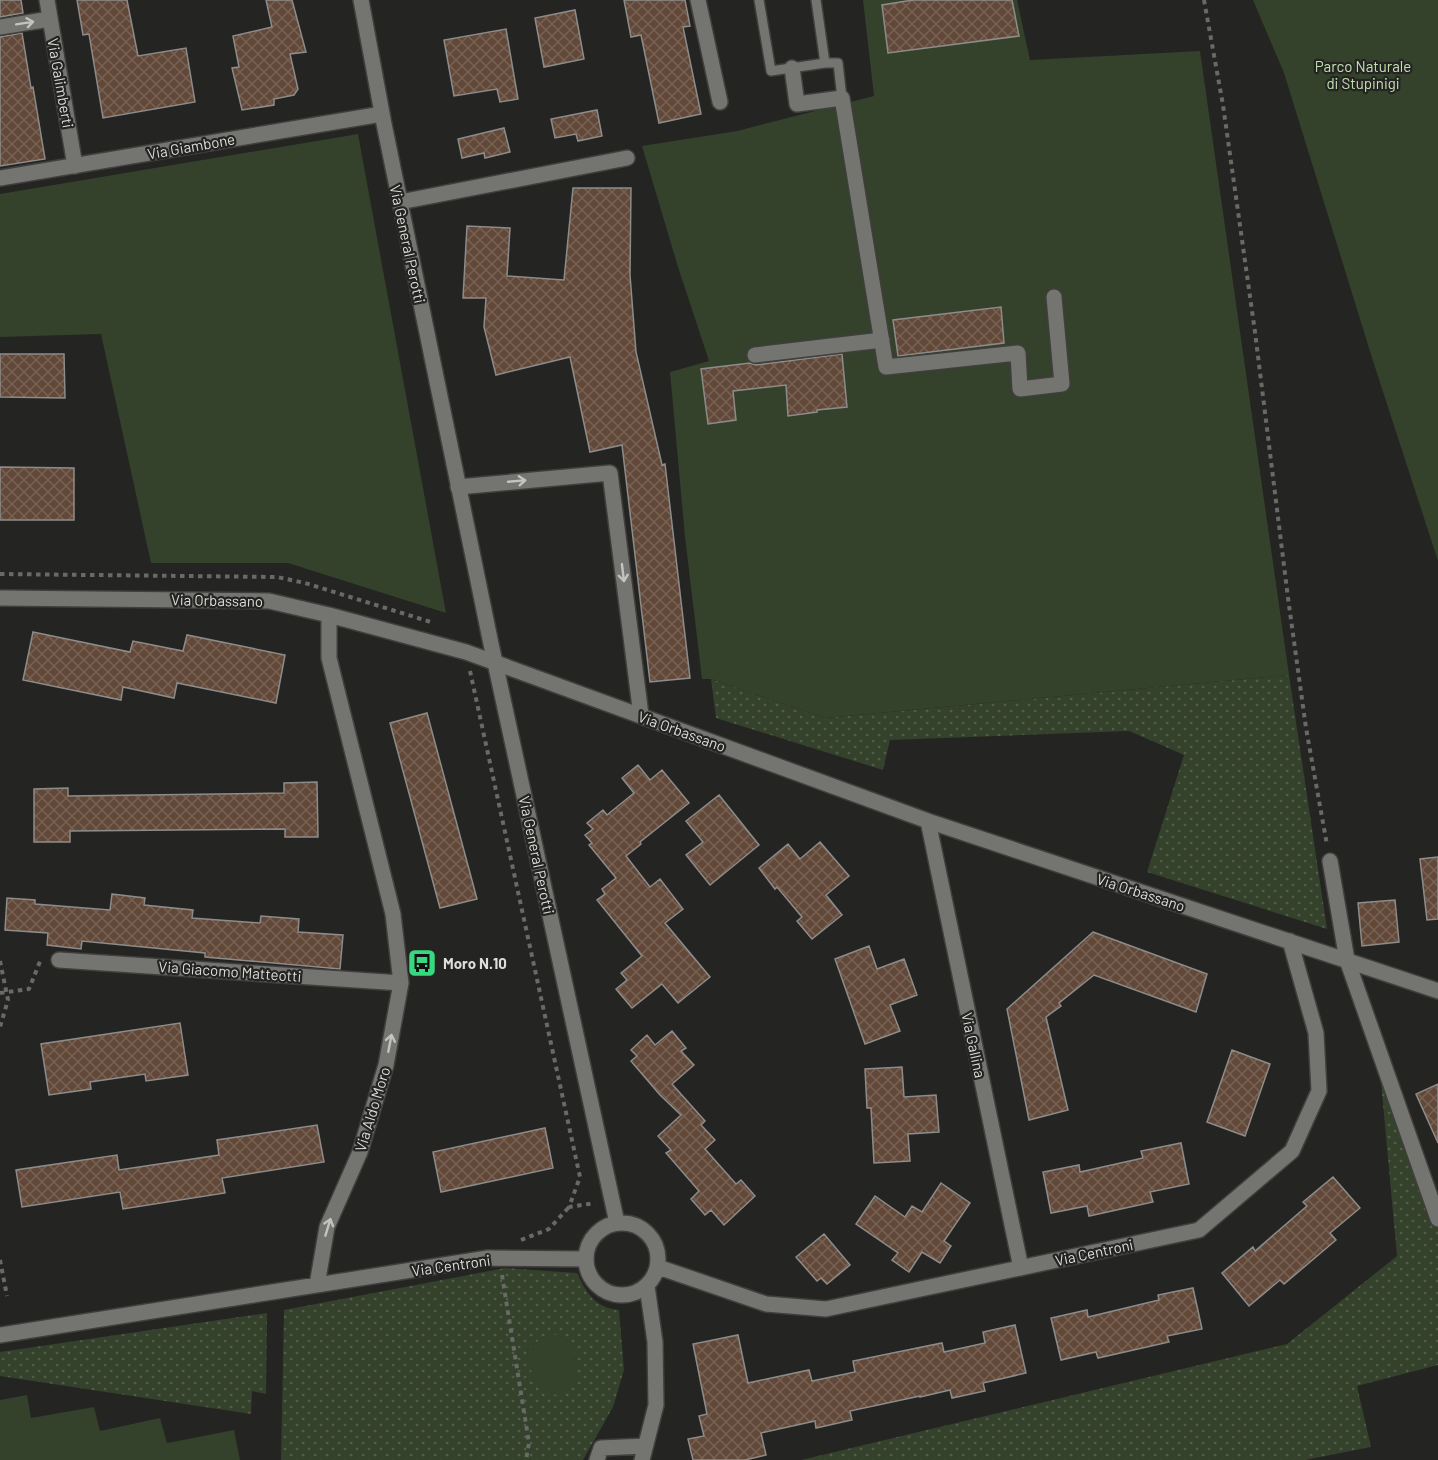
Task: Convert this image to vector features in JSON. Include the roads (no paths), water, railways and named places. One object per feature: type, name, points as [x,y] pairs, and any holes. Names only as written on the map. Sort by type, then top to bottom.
[{"type":"street","name":"Via Galimberti","points":[[46,0],[75,166]]},
{"type":"street","name":"Via General Perotti","points":[[361,0],[458,487],[617,1223]]},
{"type":"street","points":[[698,0],[720,102]]},
{"type":"street","points":[[0,27],[50,19]]},
{"type":"street","points":[[792,68],[797,104],[843,98],[885,367],[1018,353],[1020,389],[1062,384],[1054,297]]},
{"type":"street","name":"Via Giambone","points":[[0,178],[382,114]]},
{"type":"street","points":[[400,202],[627,158]]},
{"type":"street","points":[[755,355],[882,340]]},
{"type":"street","points":[[458,487],[610,473],[641,716]]},
{"type":"street","name":"Via Orbassano","points":[[0,598],[269,601],[466,652],[928,821],[1438,991]]},
{"type":"street","name":"Via Aldo Moro","points":[[317,1285],[327,1227],[360,1152],[386,1065],[401,982],[393,914],[329,658],[329,615]]},
{"type":"street","name":"Via Gallina","points":[[928,821],[1021,1268]]},
{"type":"street","points":[[1330,861],[1347,960],[1438,1220]]},
{"type":"street","name":"Via Centroni","points":[[658,1267],[766,1304],[826,1309],[1199,1230],[1292,1151],[1318,1091],[1316,1033],[1290,941]]},
{"type":"street","name":"Via Giacomo Matteotti","points":[[59,960],[401,982]]},
{"type":"street","points":[[617,1223],[643,1229],[654,1240],[658,1252],[658,1267],[647,1286],[629,1296],[617,1296],[602,1290],[588,1272],[586,1259],[588,1246],[596,1233],[617,1223]]},
{"type":"street","name":"Via Centroni","points":[[317,1285],[488,1258],[586,1259]]},
{"type":"street","points":[[0,1335],[317,1285]]},
{"type":"street","points":[[597,1460],[601,1448],[644,1453],[656,1405],[655,1342],[647,1286]]},
{"type":"lane","points":[[759,0],[771,71],[838,63],[843,98]]},
{"type":"lane","points":[[816,0],[825,63]]},
{"type":"place","name":"Moro N.10","points":[[422,963]]},
{"type":"park label","name":"Parco Naturale di Stupinigi","points":[[1363,74]]}]
